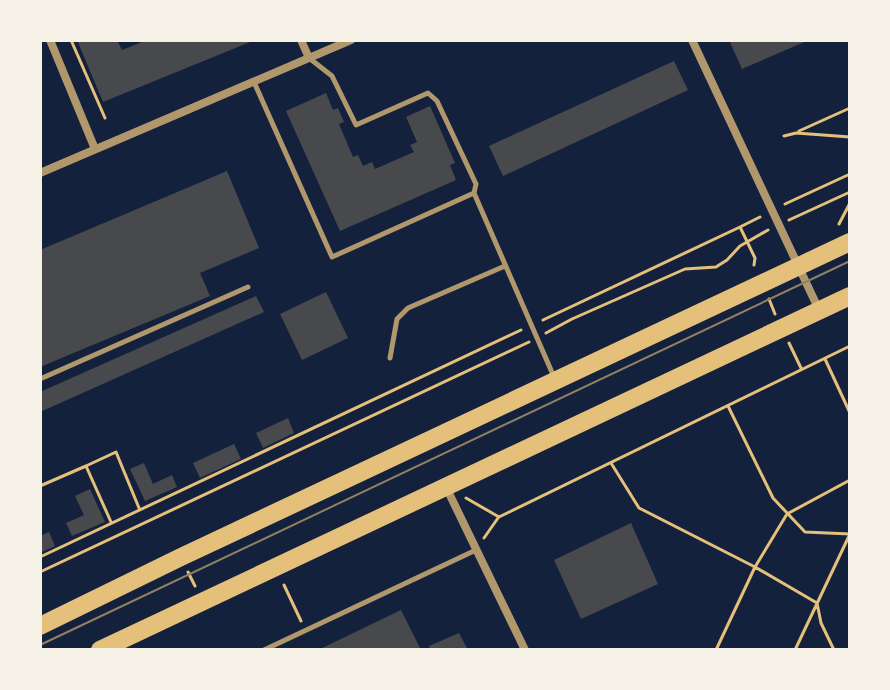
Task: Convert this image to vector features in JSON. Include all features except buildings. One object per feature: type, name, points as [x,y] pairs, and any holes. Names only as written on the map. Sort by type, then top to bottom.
[{"type":"highway","points":[[40,626],[169,562],[850,242]]},
{"type":"highway","points":[[100,650],[850,296]]},
{"type":"street","points":[[50,40],[95,149]]},
{"type":"street","points":[[301,40],[309,58]]},
{"type":"street","points":[[40,173],[351,40]]},
{"type":"street","points":[[692,40],[819,311]]},
{"type":"street","points":[[446,487],[525,650]]},
{"type":"lane","points":[[309,58],[332,76],[356,125],[428,93],[437,101],[476,184],[474,193],[556,381]]},
{"type":"lane","points":[[254,81],[332,257],[474,193]]},
{"type":"lane","points":[[390,358],[397,319],[408,308],[505,266]]},
{"type":"lane","points":[[40,379],[248,287]]},
{"type":"lane","points":[[264,650],[477,550]]},
{"type":"path","points":[[71,40],[105,118]]},
{"type":"path","points":[[784,136],[850,108]]},
{"type":"path","points":[[796,133],[850,137]]},
{"type":"path","points":[[808,193],[850,174]]},
{"type":"path","points":[[40,572],[661,278],[685,269],[716,267],[747,241],[850,192]]},
{"type":"path","points":[[839,224],[850,203]]},
{"type":"path","points":[[40,557],[740,227],[755,258],[754,265]]},
{"type":"path","points":[[765,292],[778,320]]},
{"type":"path","points":[[789,343],[801,369]]},
{"type":"path","points":[[466,498],[499,517],[850,346]]},
{"type":"path","points":[[825,359],[850,413]]},
{"type":"path","points":[[728,406],[773,498],[787,514],[805,532],[850,533],[795,650]]},
{"type":"path","points":[[40,486],[116,452],[139,508]]},
{"type":"path","points":[[611,463],[639,508],[755,567],[817,603],[821,623],[834,650]]},
{"type":"path","points":[[86,466],[111,522]]},
{"type":"path","points":[[716,650],[755,567],[787,514],[850,480]]},
{"type":"path","points":[[184,565],[195,586]]},
{"type":"path","points":[[284,585],[305,630]]},
{"type":"tram line","points":[[40,645],[850,261]]}]
